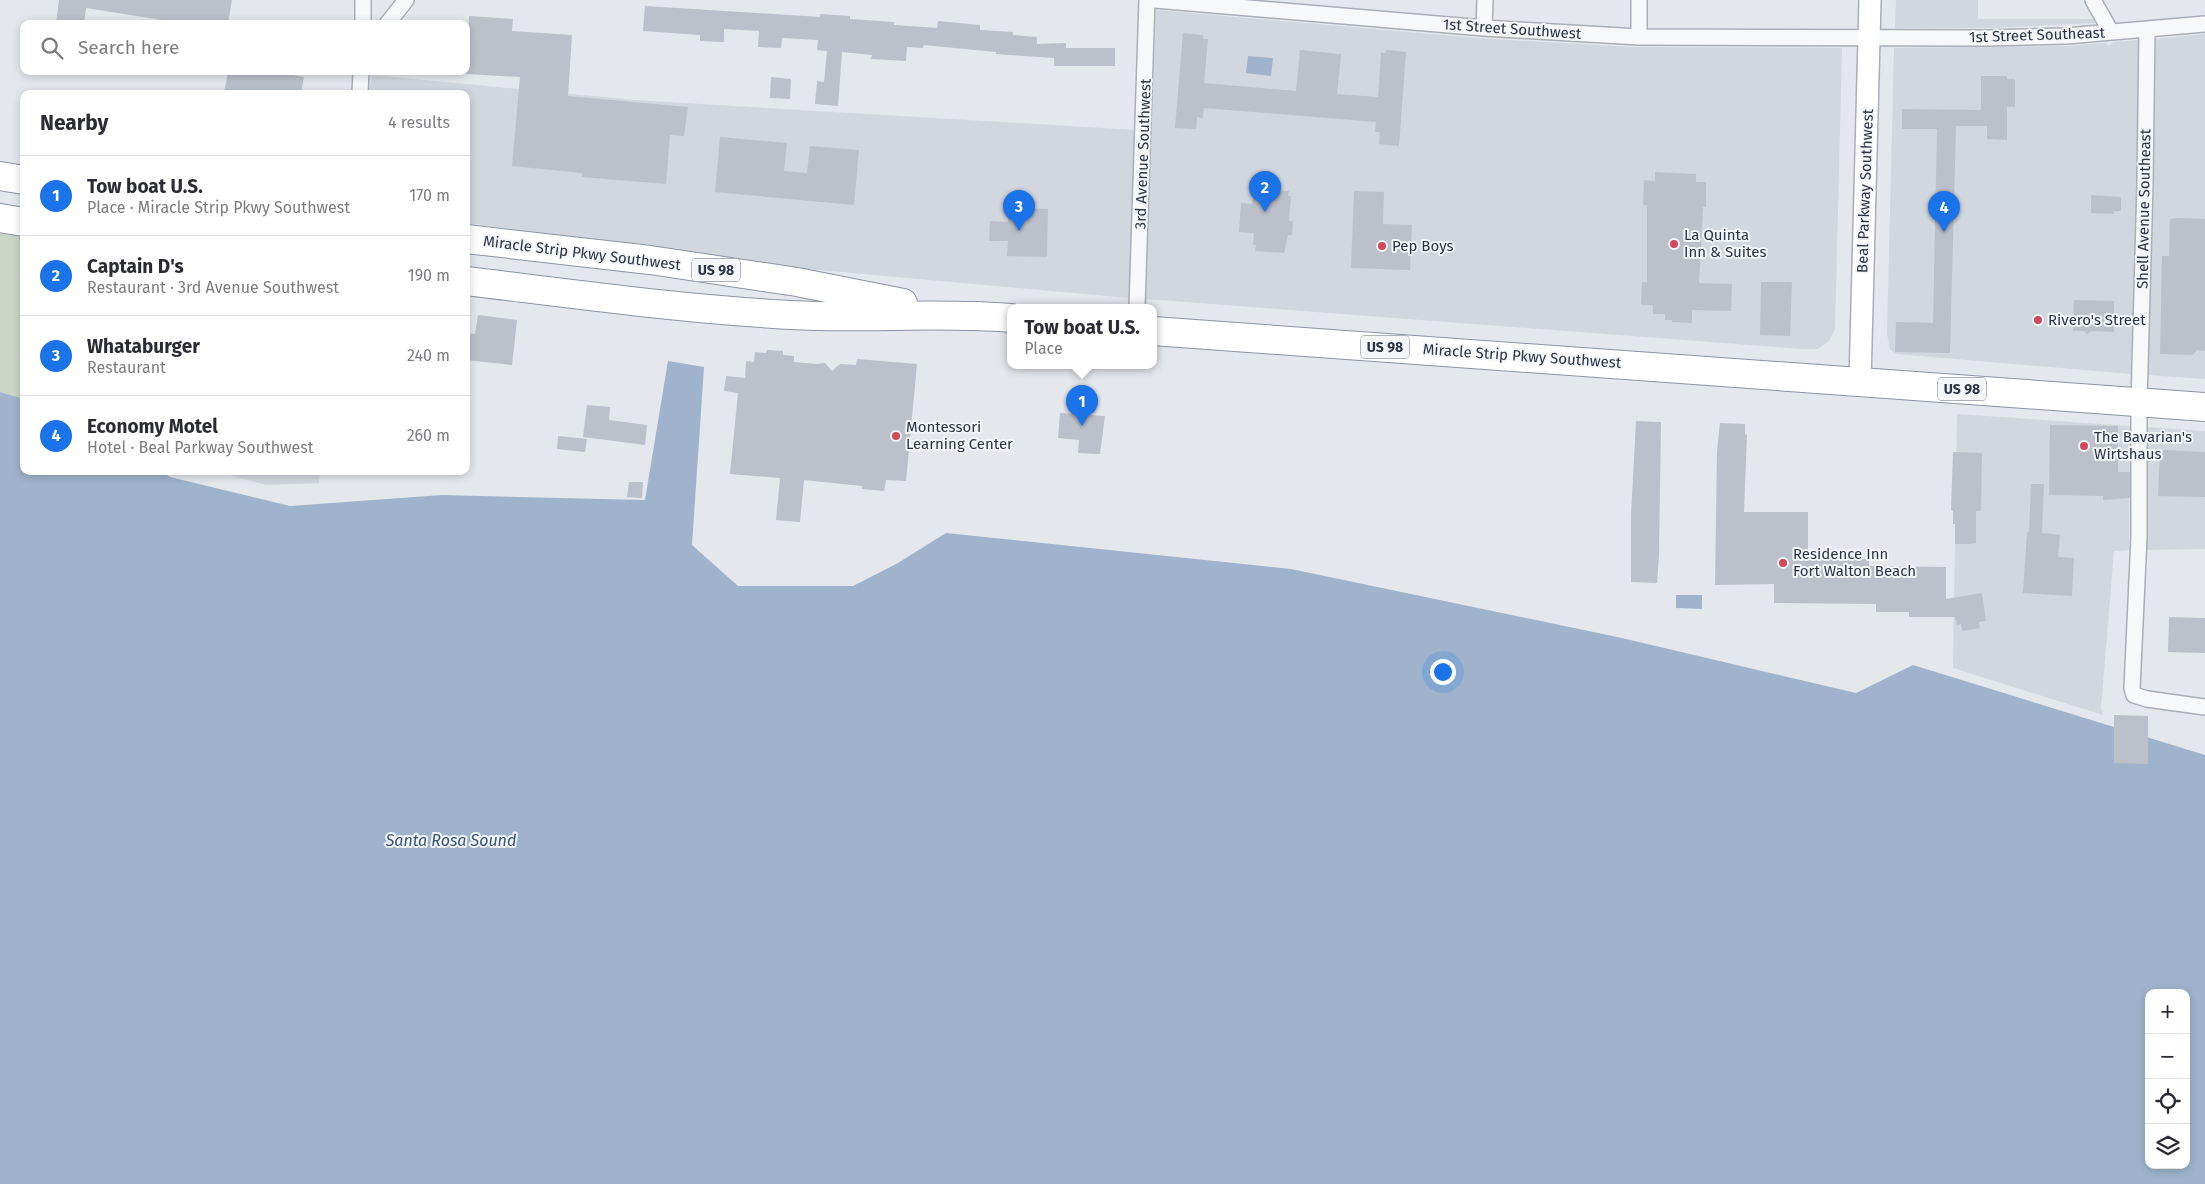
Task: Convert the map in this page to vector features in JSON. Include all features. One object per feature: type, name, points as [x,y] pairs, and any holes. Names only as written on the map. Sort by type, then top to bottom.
[{"type":"highway","points":[[0,176],[20,179]]},
{"type":"highway","points":[[0,218],[20,221]]},
{"type":"highway","name":"Miracle Strip Pkwy Southwest","points":[[470,239],[650,260],[797,282],[964,314]]},
{"type":"highway","name":"Miracle Strip Pkwy Southwest","points":[[470,281],[647,303],[792,315],[964,314],[1007,318]]},
{"type":"highway","name":"Miracle Strip Pkwy Southwest","points":[[1157,330],[1860,382]]},
{"type":"highway","name":"US 98","points":[[1860,382],[2205,407]]},
{"type":"main road","name":"Beal Parkway Southwest","points":[[1860,382],[1870,0]]},
{"type":"street","points":[[363,0],[363,20]]},
{"type":"street","points":[[390,20],[406,0]]},
{"type":"street","name":"3rd Avenue Southwest","points":[[1137,304],[1147,0]]},
{"type":"street","name":"1st Street Southwest","points":[[1155,0],[1484,28],[1638,37],[1869,38]]},
{"type":"street","points":[[1484,28],[1485,0]]},
{"type":"street","points":[[1638,37],[1639,0]]},
{"type":"street","points":[[2093,0],[2111,32]]},
{"type":"street","name":"1st Street Southeast","points":[[1869,38],[2066,36],[2205,24]]},
{"type":"street","name":"Shell Avenue Southeast","points":[[2147,29],[2139,402],[2139,537],[2132,688],[2134,695],[2147,699],[2205,707]]},
{"type":"shaded area","points":[[1896,0],[1978,0],[1978,19],[2093,19],[2095,23],[1987,28],[1895,28]]},
{"type":"shaded area","points":[[1156,10],[1476,38],[1630,47],[1842,48],[1835,329],[1829,341],[1818,349],[1802,349],[1146,299]]},
{"type":"shaded area","points":[[2205,34],[2205,379],[2148,375],[2156,39]]},
{"type":"shaded area","points":[[2138,40],[2137,184],[2131,374],[1896,354],[1890,350],[1887,333],[1894,48],[2066,46],[2106,43],[2108,46],[2114,42]]},
{"type":"shaded area","points":[[372,75],[634,100],[1135,130],[1129,298],[808,269],[470,224],[470,90],[370,90]]},
{"type":"shaded area","points":[[1957,414],[2130,426],[2129,550],[2114,551],[2101,708],[2103,715],[1953,668]]},
{"type":"shaded area","points":[[2147,427],[2205,431],[2205,549],[2147,550]]},
{"type":"shaded area","points":[[230,475],[320,475],[319,483],[266,485]]},
{"type":"green space","points":[[0,218],[20,220],[20,398],[0,392]]},
{"type":"water","points":[[1248,56],[1273,58],[1271,76],[1246,73]]},
{"type":"water","name":"Santa Rosa Sound","points":[[668,361],[704,367],[692,545],[738,586],[853,586],[898,563],[946,533],[1291,569],[1622,638],[1856,693],[1913,665],[2205,755],[2205,1184],[0,1184],[0,392],[20,398],[20,475],[167,475],[290,506],[442,495],[645,500]]},
{"type":"water","points":[[1676,595],[1702,595],[1702,609],[1676,608]]},
{"type":"building","points":[[59,0],[232,0],[229,20],[162,20],[86,8],[84,20],[56,20]]},
{"type":"building","points":[[645,6],[820,17],[820,14],[850,16],[850,19],[894,22],[894,25],[937,28],[938,21],[980,25],[980,30],[1013,32],[1013,35],[1037,37],[1037,44],[1066,43],[1066,48],[1115,48],[1115,66],[1054,66],[1054,58],[996,54],[996,52],[924,45],[923,48],[907,47],[906,61],[871,59],[872,55],[842,52],[838,106],[815,104],[817,81],[824,82],[827,51],[817,50],[818,40],[782,38],[781,48],[758,47],[759,31],[724,29],[724,42],[700,41],[700,35],[643,31]]},
{"type":"building","points":[[469,16],[513,19],[512,31],[572,35],[568,96],[688,107],[684,136],[670,135],[666,184],[582,177],[582,173],[512,166],[520,77],[470,74]]},
{"type":"building","points":[[1183,33],[1203,35],[1203,39],[1208,39],[1204,83],[1296,91],[1300,50],[1341,54],[1337,94],[1378,97],[1381,53],[1386,53],[1386,50],[1406,52],[1399,146],[1379,144],[1380,132],[1375,132],[1376,122],[1204,108],[1203,118],[1197,117],[1196,129],[1175,128]]},
{"type":"building","points":[[227,75],[293,75],[304,77],[302,90],[225,90]]},
{"type":"building","points":[[1981,76],[2007,76],[2007,79],[2015,79],[2015,107],[2007,107],[2007,140],[1987,139],[1987,126],[1956,126],[1950,353],[1895,352],[1896,322],[1933,323],[1937,129],[1902,129],[1902,109],[1981,110]]},
{"type":"building","points":[[771,77],[791,79],[790,99],[770,98]]},
{"type":"building","points":[[720,137],[787,143],[784,171],[807,173],[810,146],[859,150],[854,205],[715,192]]},
{"type":"building","name":"La Quinta Inn & Suites","points":[[1655,172],[1696,174],[1696,182],[1706,182],[1706,207],[1703,207],[1699,283],[1732,284],[1731,311],[1692,310],[1692,323],[1672,322],[1672,320],[1665,320],[1665,314],[1653,314],[1653,305],[1641,305],[1642,282],[1647,282],[1647,205],[1643,205],[1644,180],[1655,181]]},
{"type":"building","points":[[1255,189],[1289,191],[1288,196],[1291,196],[1289,221],[1293,221],[1292,235],[1288,235],[1284,253],[1255,251],[1256,245],[1253,245],[1254,233],[1239,232],[1241,203],[1252,204]]},
{"type":"building","name":"Pep Boys","points":[[1354,191],[1384,192],[1383,224],[1412,225],[1410,270],[1351,268]]},
{"type":"building","points":[[2091,195],[2121,197],[2121,211],[2114,211],[2114,214],[2091,213]]},
{"type":"building","points":[[1009,208],[1048,209],[1047,257],[1007,256],[1008,241],[989,241],[990,221],[1008,222]]},
{"type":"building","points":[[2170,219],[2205,219],[2205,351],[2197,350],[2193,355],[2160,354],[2162,256],[2169,256]]},
{"type":"building","points":[[1761,282],[1792,282],[1790,336],[1760,335]]},
{"type":"building","points":[[2074,300],[2114,301],[2114,332],[2091,331],[2087,334],[2084,331],[2073,331]]},
{"type":"building","points":[[478,315],[517,320],[512,365],[470,360],[470,333],[475,334]]},
{"type":"building","points":[[767,350],[783,351],[783,355],[794,356],[794,362],[825,363],[832,371],[840,364],[856,365],[857,359],[917,364],[906,481],[886,480],[884,491],[862,489],[862,486],[804,480],[800,522],[776,520],[780,478],[730,474],[738,393],[724,391],[726,376],[745,378],[746,361],[754,362],[755,352],[766,353]]},
{"type":"building","points":[[587,405],[610,407],[609,420],[647,425],[645,445],[583,437]]},
{"type":"building","points":[[1060,413],[1105,416],[1100,454],[1078,453],[1079,440],[1058,438]]},
{"type":"building","points":[[1636,421],[1661,422],[1657,583],[1631,582],[1631,515]]},
{"type":"building","points":[[1720,423],[1745,424],[1745,434],[1747,435],[1744,512],[1808,512],[1808,559],[1869,559],[1869,566],[1946,567],[1946,599],[1982,593],[1986,621],[1979,622],[1980,628],[1962,631],[1961,624],[1957,625],[1955,617],[1909,617],[1909,612],[1876,612],[1876,604],[1774,603],[1774,584],[1715,585],[1717,451]]},
{"type":"building","name":"The Bavarian's Wirtshaus","points":[[2050,425],[2118,426],[2118,472],[2130,472],[2130,498],[2103,500],[2103,496],[2049,495]]},
{"type":"building","points":[[558,436],[587,439],[585,452],[557,449]]},
{"type":"building","points":[[2160,450],[2205,452],[2205,497],[2158,496]]},
{"type":"building","points":[[1953,452],[1982,453],[1981,511],[1976,511],[1976,543],[1955,544],[1955,524],[1953,524],[1953,511],[1951,510]]},
{"type":"building","points":[[629,482],[643,482],[642,498],[627,497]]},
{"type":"building","points":[[2031,484],[2044,484],[2042,533],[2060,535],[2058,557],[2074,558],[2072,596],[2023,593],[2027,532],[2029,532]]},
{"type":"building","points":[[2169,617],[2205,618],[2205,653],[2168,652]]},
{"type":"building","points":[[2114,715],[2148,716],[2148,764],[2114,763]]},
{"type":"place","name":"Captain D's","points":[[1265,212]]},
{"type":"place","name":"Whataburger","points":[[1019,231]]},
{"type":"place","name":"Economy Motel","points":[[1944,232]]},
{"type":"place","name":"La Quinta Inn & Suites","points":[[1674,244]]},
{"type":"place","name":"Pep Boys","points":[[1382,246]]},
{"type":"place","name":"Rivero's Street","points":[[2038,320]]},
{"type":"place","name":"Tow boat U.S.","points":[[1082,426]]},
{"type":"place","name":"Montessori Learning Center","points":[[896,436]]},
{"type":"place","name":"The Bavarian's Wirtshaus","points":[[2084,446]]},
{"type":"place","name":"Residence Inn Fort Walton Beach","points":[[1783,563]]}]
